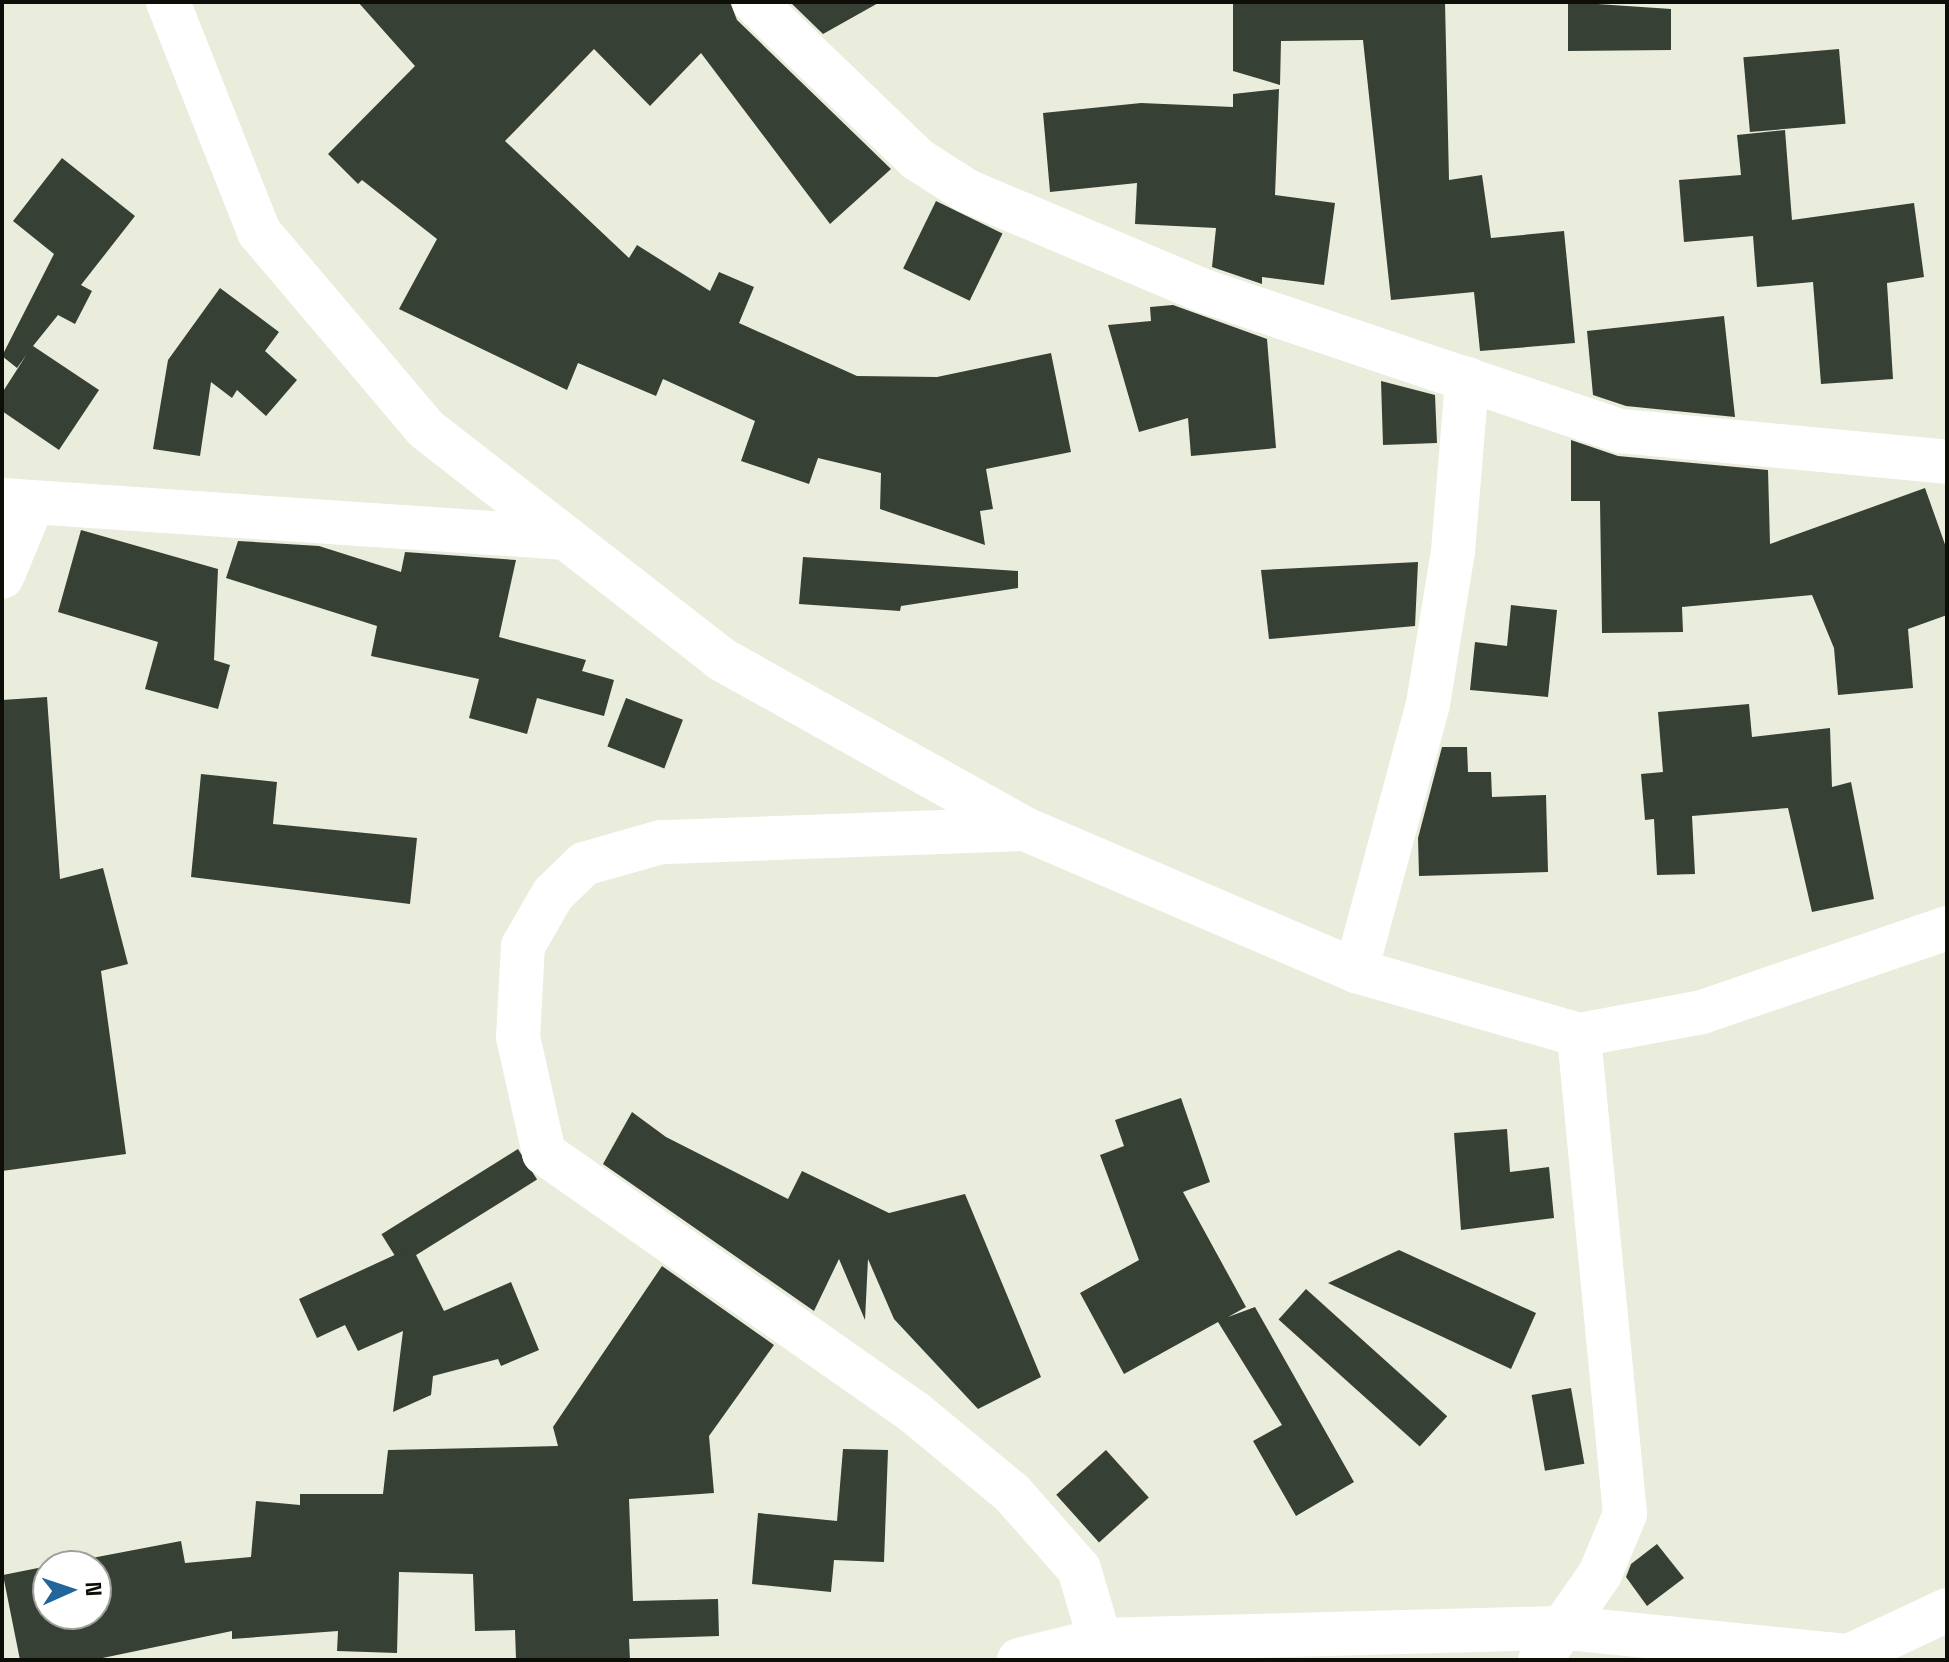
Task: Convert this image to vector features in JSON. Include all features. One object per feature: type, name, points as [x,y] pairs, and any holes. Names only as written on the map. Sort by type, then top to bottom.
[{"type":"street","points":[[168,2],[259,232],[426,429],[721,659],[1025,829],[1356,971],[1579,1035],[1702,1012],[1947,928]]},
{"type":"street","points":[[754,2],[917,159],[967,191],[1204,291],[1621,431],[1947,462]]},
{"type":"street","points":[[1356,971],[1428,704],[1453,551],[1467,379]]},
{"type":"street","points":[[2,577],[17,501],[566,538]]},
{"type":"street","points":[[1025,829],[661,842],[584,864],[553,894],[523,946],[518,1037],[544,1153],[914,1412],[1012,1493],[1079,1569],[1100,1640]]},
{"type":"street","points":[[1553,1644],[1600,1574],[1625,1514],[1579,1035]]},
{"type":"street","points":[[1019,1660],[1100,1640],[1553,1644],[1850,1658],[1947,1610]]},
{"type":"building","points":[[358,2],[730,2],[737,20],[891,169],[830,224],[701,53],[650,106],[594,49],[505,141],[629,258],[637,245],[710,291],[719,272],[754,287],[739,323],[857,376],[937,377],[1051,353],[1071,452],[986,469],[993,509],[980,511],[985,545],[880,509],[881,473],[818,458],[809,484],[741,461],[755,421],[663,379],[656,396],[578,363],[567,390],[399,309],[437,239],[362,180],[358,184],[328,154],[415,66]]},
{"type":"building","points":[[790,2],[880,2],[823,34]]},
{"type":"building","points":[[1233,2],[1445,2],[1449,180],[1482,175],[1491,238],[1564,231],[1575,343],[1480,351],[1474,292],[1391,300],[1363,40],[1281,41],[1280,85],[1233,71]]},
{"type":"building","points":[[1568,2],[1671,9],[1671,50],[1568,51]]},
{"type":"building","points":[[1839,49],[1846,124],[1750,132],[1743,57]]},
{"type":"building","points":[[1279,89],[1275,195],[1335,203],[1324,285],[1262,277],[1262,284],[1212,267],[1216,228],[1135,224],[1137,183],[1050,192],[1043,113],[1141,103],[1233,107],[1233,94]]},
{"type":"building","points":[[1785,130],[1792,220],[1914,203],[1924,277],[1887,283],[1893,379],[1821,384],[1813,282],[1757,287],[1753,236],[1684,242],[1679,180],[1741,175],[1737,135]]},
{"type":"building","points":[[62,158],[135,216],[81,285],[92,291],[75,324],[58,315],[33,346],[99,390],[59,450],[2,411],[2,393],[27,354],[17,368],[2,356],[54,254],[13,221]]},
{"type":"building","points":[[936,201],[1003,233],[970,301],[903,268]]},
{"type":"building","points":[[220,288],[279,332],[265,351],[297,380],[266,416],[237,390],[232,398],[211,382],[200,456],[153,449],[168,360]]},
{"type":"building","points":[[1173,305],[1267,339],[1276,448],[1191,456],[1188,418],[1139,432],[1108,325],[1151,321],[1150,307]]},
{"type":"building","points":[[1724,316],[1735,417],[1626,406],[1593,395],[1587,331]]},
{"type":"building","points":[[1381,381],[1435,395],[1437,443],[1383,445]]},
{"type":"building","points":[[1571,440],[1618,456],[1768,470],[1770,544],[1925,488],[1947,550],[1947,615],[1908,629],[1913,688],[1838,695],[1834,648],[1812,595],[1682,607],[1683,632],[1602,633],[1600,501],[1571,501]]},
{"type":"building","points":[[81,530],[218,569],[214,660],[230,665],[218,709],[145,689],[158,642],[58,612]]},
{"type":"building","points":[[238,541],[319,546],[401,572],[405,552],[516,560],[499,637],[586,660],[582,671],[614,680],[604,716],[537,698],[527,734],[469,718],[479,679],[371,656],[377,626],[226,578]]},
{"type":"building","points":[[803,557],[1018,571],[1018,588],[901,606],[900,611],[799,604]]},
{"type":"building","points":[[1418,562],[1415,626],[1269,639],[1261,570]]},
{"type":"building","points":[[1511,605],[1557,610],[1548,697],[1470,690],[1475,642],[1507,646]]},
{"type":"building","points":[[47,697],[60,879],[103,868],[128,964],[101,971],[126,1154],[2,1171],[2,700]]},
{"type":"building","points":[[626,698],[683,720],[664,768],[607,747]]},
{"type":"building","points":[[1749,704],[1752,737],[1830,728],[1832,787],[1851,782],[1874,899],[1812,912],[1788,808],[1692,816],[1695,874],[1657,875],[1654,819],[1645,820],[1641,774],[1663,772],[1658,712]]},
{"type":"building","points":[[1442,747],[1467,747],[1468,772],[1491,772],[1492,797],[1546,795],[1548,872],[1419,876],[1418,838]]},
{"type":"building","points":[[201,774],[277,782],[273,824],[417,838],[410,904],[191,877]]},
{"type":"building","points":[[1181,1098],[1210,1182],[1183,1192],[1246,1307],[1228,1317],[1255,1307],[1354,1482],[1296,1516],[1253,1441],[1282,1425],[1218,1322],[1124,1374],[1080,1293],[1139,1260],[1100,1155],[1124,1146],[1115,1120]]},
{"type":"building","points":[[632,1112],[666,1137],[788,1199],[802,1171],[889,1213],[965,1194],[1041,1377],[978,1409],[894,1319],[868,1259],[865,1320],[839,1259],[814,1311],[603,1164]]},
{"type":"building","points":[[1507,1129],[1510,1172],[1549,1167],[1554,1218],[1461,1230],[1454,1133]]},
{"type":"building","points":[[518,1149],[537,1180],[401,1265],[381,1234]]},
{"type":"building","points":[[412,1247],[444,1311],[511,1282],[539,1350],[501,1366],[498,1359],[433,1376],[431,1395],[393,1412],[403,1331],[358,1351],[345,1325],[317,1338],[299,1299]]},
{"type":"building","points":[[1399,1250],[1536,1313],[1511,1369],[1328,1283]]},
{"type":"building","points":[[662,1266],[774,1345],[709,1436],[714,1493],[629,1499],[633,1601],[718,1599],[719,1636],[629,1639],[630,1660],[516,1659],[515,1630],[475,1631],[473,1574],[399,1572],[397,1653],[337,1651],[338,1631],[232,1639],[232,1631],[93,1660],[20,1660],[3,1575],[32,1569],[32,1630],[112,1630],[112,1554],[181,1541],[185,1563],[251,1557],[256,1501],[300,1505],[300,1494],[383,1494],[388,1450],[558,1446],[553,1427]]},
{"type":"building","points":[[1306,1289],[1447,1416],[1420,1447],[1279,1319]]},
{"type":"building","points":[[1571,1388],[1584,1464],[1545,1471],[1532,1395]]},
{"type":"building","points":[[843,1449],[888,1450],[884,1562],[834,1560],[831,1592],[752,1584],[758,1513],[837,1521]]},
{"type":"building","points":[[1106,1450],[1149,1498],[1099,1542],[1056,1495]]},
{"type":"building","points":[[1657,1544],[1684,1578],[1647,1606],[1626,1577],[1631,1564]]}]
